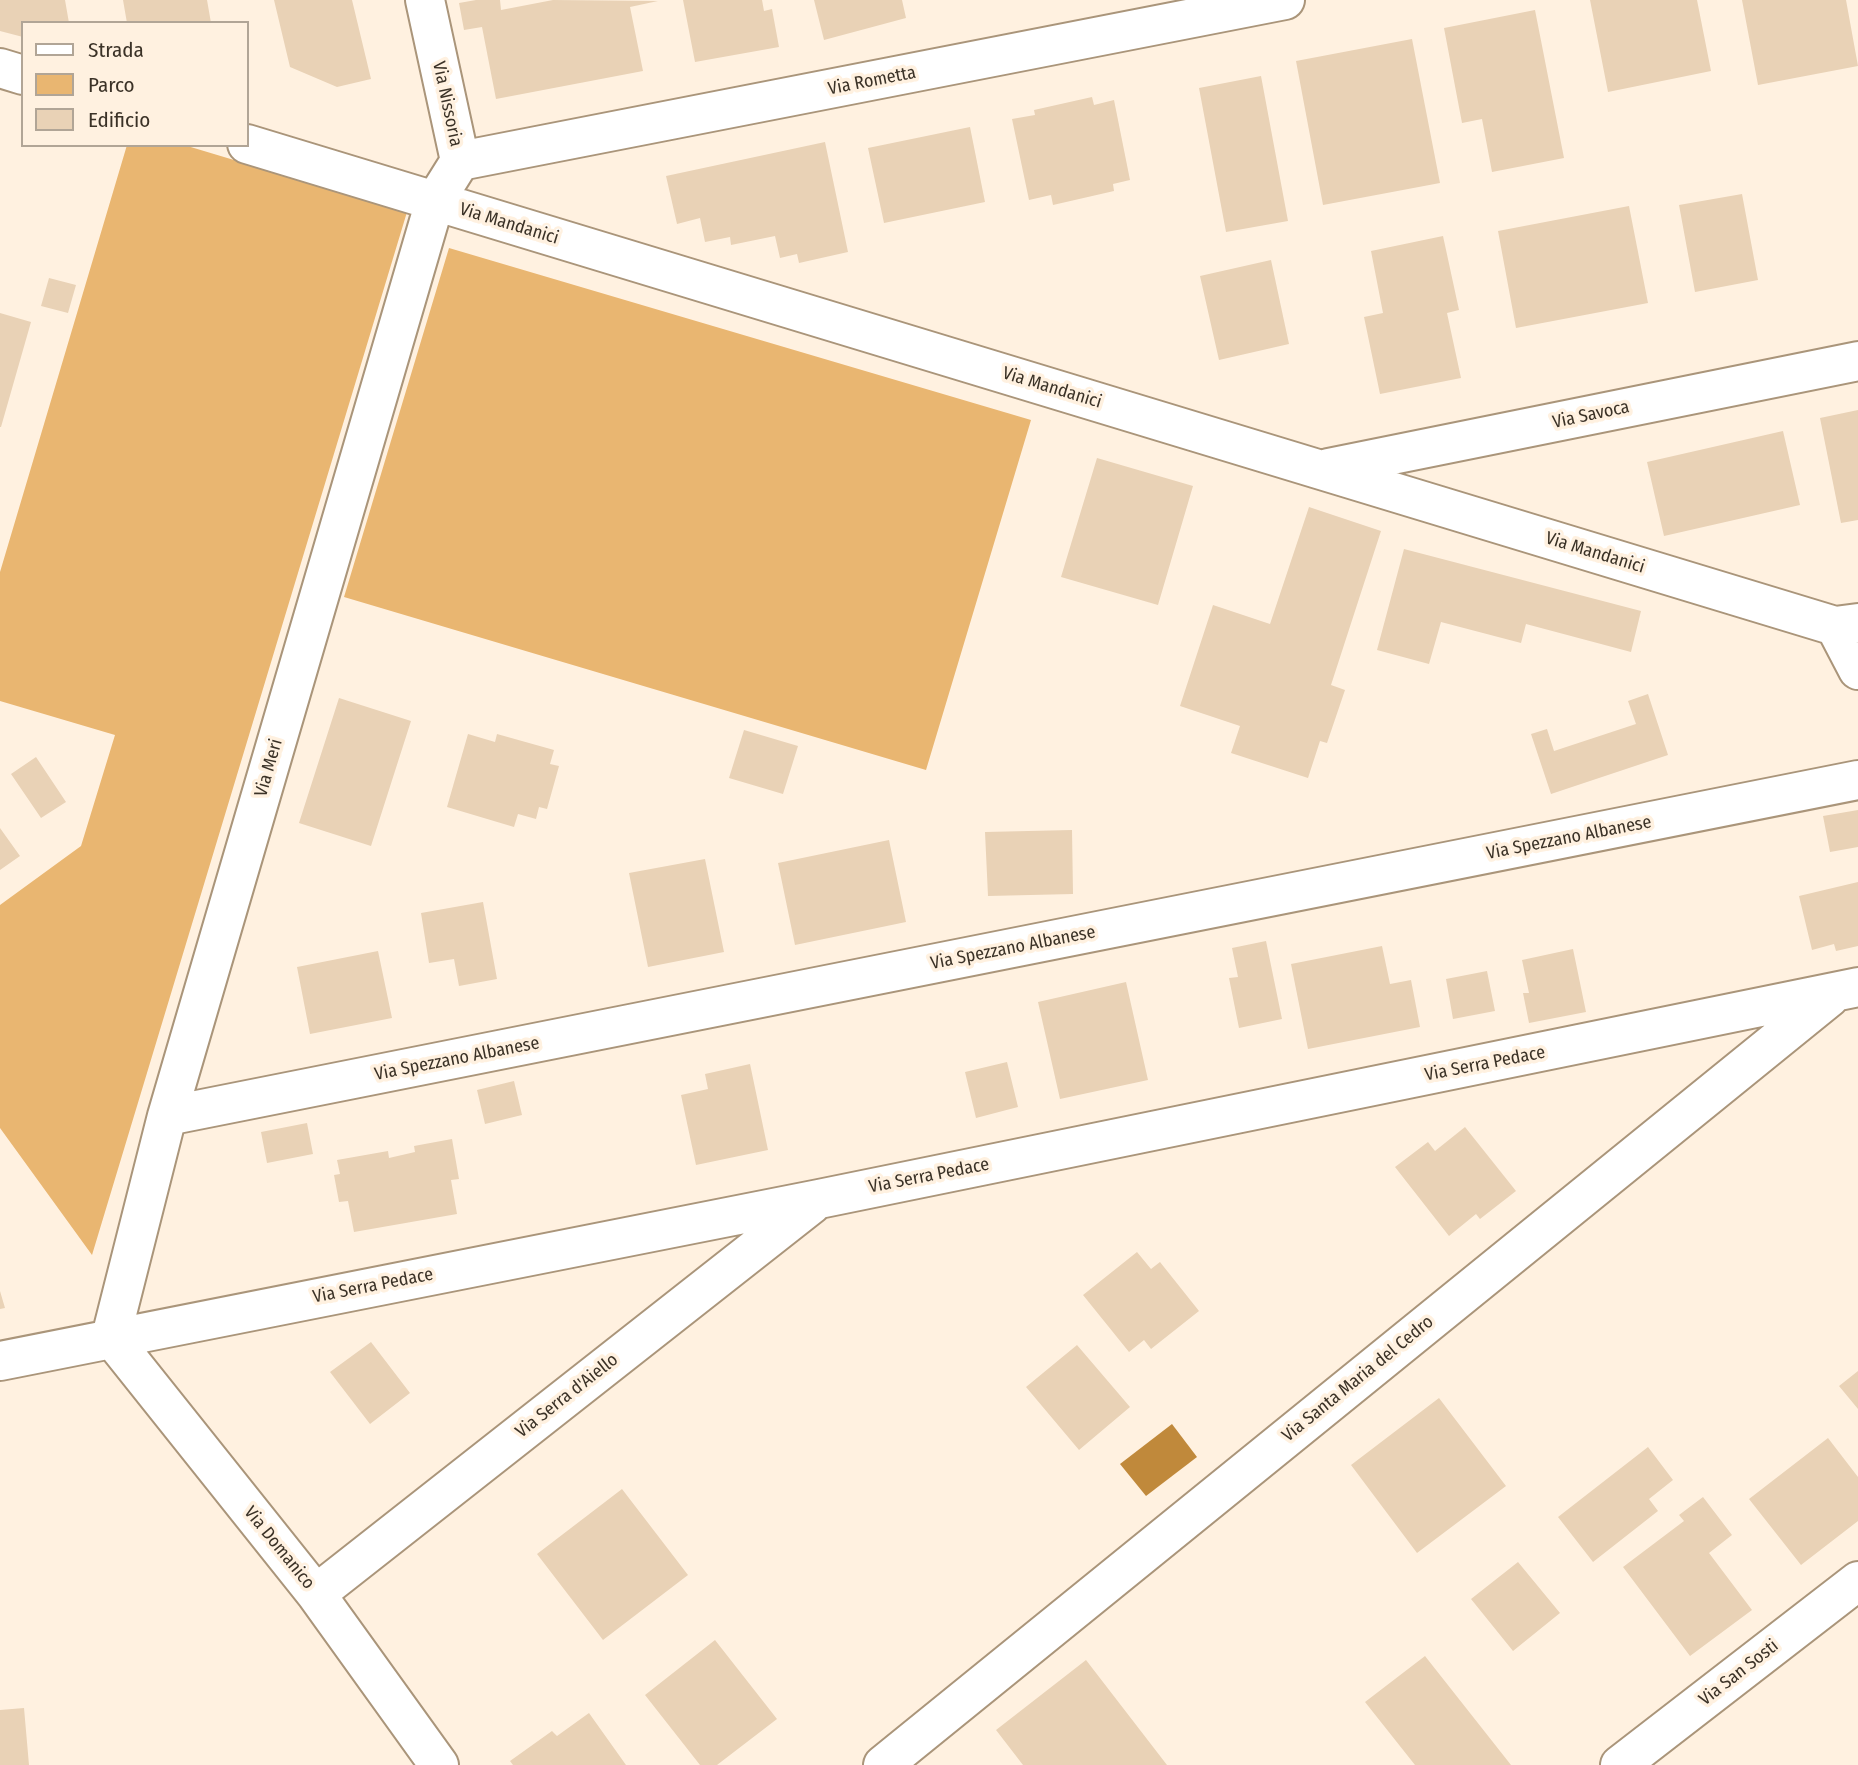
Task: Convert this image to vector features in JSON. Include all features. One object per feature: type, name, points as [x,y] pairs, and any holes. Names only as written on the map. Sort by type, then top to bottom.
[{"type":"street","name":"Via Nissoria","points":[[425,0],[460,161],[435,201]]},
{"type":"street","name":"Via Rometta","points":[[460,161],[1285,0]]},
{"type":"street","points":[[0,68],[21,74]]},
{"type":"street","name":"Via Mandanici","points":[[248,144],[1323,470],[1847,625]]},
{"type":"street","name":"Via Meri","points":[[111,1337],[167,1116],[435,201]]},
{"type":"street","name":"Via Savoca","points":[[1323,470],[1858,361]]},
{"type":"street","points":[[1847,625],[1858,670]]},
{"type":"street","name":"Via Spezzano Albanese","points":[[167,1116],[1858,780]]},
{"type":"street","name":"Via Serra Pedace","points":[[0,1361],[1846,991]]},
{"type":"street","name":"Via Santa Maria del Cedro","points":[[883,1765],[1846,991]]},
{"type":"street","name":"Via Serra d'Aiello","points":[[316,1594],[818,1199]]},
{"type":"street","name":"Via Domanico","points":[[111,1337],[316,1594],[439,1765]]},
{"type":"street","name":"Via San Sosti","points":[[1620,1765],[1858,1581]]},
{"type":"green space","points":[[126,147],[191,147],[407,212],[92,1255],[0,1128],[0,905],[81,846],[115,735],[0,701],[0,572]]},
{"type":"green space","points":[[449,248],[1031,420],[926,770],[344,597]]},
{"type":"shaded area","points":[[1172,1424],[1197,1457],[1146,1496],[1120,1464]]},
{"type":"building","points":[[0,0],[65,0],[69,21],[21,21],[21,36],[0,31]]},
{"type":"building","points":[[123,0],[207,0],[211,21],[127,21]]},
{"type":"building","points":[[274,0],[352,0],[371,79],[337,87],[290,67]]},
{"type":"building","points":[[500,0],[501,10],[553,0],[658,1],[630,7],[643,71],[496,99],[482,27],[464,30],[459,3]]},
{"type":"building","points":[[683,0],[762,0],[764,11],[772,9],[779,47],[695,62]]},
{"type":"building","points":[[814,0],[902,0],[906,18],[824,40]]},
{"type":"building","points":[[1590,0],[1697,0],[1711,71],[1608,92]]},
{"type":"building","points":[[1742,0],[1846,0],[1858,66],[1758,85]]},
{"type":"building","points":[[1535,10],[1564,158],[1492,172],[1482,119],[1462,123],[1444,28]]},
{"type":"building","points":[[1412,39],[1440,183],[1323,205],[1296,61]]},
{"type":"building","points":[[1261,76],[1288,221],[1226,232],[1199,88]]},
{"type":"building","points":[[1092,97],[1094,105],[1114,100],[1130,180],[1113,184],[1114,191],[1053,205],[1051,195],[1029,200],[1012,119],[1035,115],[1034,110]]},
{"type":"building","points":[[970,127],[985,202],[884,223],[868,148]]},
{"type":"building","points":[[825,142],[848,252],[799,263],[797,254],[780,258],[775,236],[731,245],[730,237],[705,242],[700,218],[677,224],[666,176]]},
{"type":"building","points":[[1742,194],[1758,280],[1695,292],[1679,205]]},
{"type":"building","points":[[1629,206],[1648,303],[1516,328],[1498,231]]},
{"type":"building","points":[[1443,236],[1459,310],[1447,313],[1461,378],[1380,394],[1364,317],[1383,313],[1371,251]]},
{"type":"building","points":[[1271,260],[1289,344],[1219,360],[1200,276]]},
{"type":"building","points":[[49,278],[76,285],[68,313],[41,306]]},
{"type":"building","points":[[0,313],[31,322],[1,427],[0,427]]},
{"type":"building","points":[[1858,410],[1858,520],[1841,523],[1820,418]]},
{"type":"building","points":[[1783,431],[1800,505],[1664,536],[1647,462]]},
{"type":"building","points":[[1097,458],[1193,486],[1158,605],[1061,577]]},
{"type":"building","points":[[1309,507],[1381,531],[1331,685],[1345,690],[1327,743],[1320,741],[1308,778],[1231,753],[1240,726],[1180,706],[1213,605],[1270,624]]},
{"type":"building","points":[[1404,549],[1641,611],[1631,652],[1526,624],[1521,643],[1441,622],[1429,664],[1377,650]]},
{"type":"building","points":[[1648,694],[1668,755],[1551,794],[1531,734],[1547,729],[1554,751],[1636,724],[1628,701]]},
{"type":"building","points":[[339,698],[411,721],[371,846],[299,823]]},
{"type":"building","points":[[744,730],[798,746],[783,794],[729,778]]},
{"type":"building","points":[[468,734],[495,742],[497,734],[554,750],[550,764],[559,766],[547,809],[539,807],[536,819],[518,814],[514,827],[447,807]]},
{"type":"building","points":[[36,757],[66,802],[41,818],[11,774]]},
{"type":"building","points":[[1858,810],[1858,847],[1830,852],[1823,816]]},
{"type":"building","points":[[0,828],[20,856],[0,870]]},
{"type":"building","points":[[1072,830],[1073,894],[988,896],[985,832]]},
{"type":"building","points":[[889,840],[906,922],[795,945],[778,863]]},
{"type":"building","points":[[705,859],[724,952],[648,967],[629,873]]},
{"type":"building","points":[[1858,882],[1858,946],[1836,951],[1834,944],[1812,950],[1799,896]]},
{"type":"building","points":[[483,902],[497,979],[459,986],[454,959],[429,963],[421,913]]},
{"type":"building","points":[[1266,941],[1282,1019],[1239,1028],[1229,978],[1238,977],[1232,948]]},
{"type":"building","points":[[1382,946],[1390,984],[1411,980],[1420,1027],[1308,1049],[1291,964]]},
{"type":"building","points":[[1573,949],[1586,1012],[1529,1023],[1523,993],[1529,993],[1522,960]]},
{"type":"building","points":[[378,951],[392,1018],[310,1034],[297,967]]},
{"type":"building","points":[[1487,971],[1495,1011],[1453,1019],[1446,979]]},
{"type":"building","points":[[1126,982],[1148,1080],[1060,1099],[1038,1002]]},
{"type":"building","points":[[1007,1062],[1018,1107],[976,1118],[965,1072]]},
{"type":"building","points":[[750,1064],[768,1150],[696,1165],[681,1095],[708,1089],[705,1074]]},
{"type":"building","points":[[514,1081],[522,1115],[485,1124],[477,1090]]},
{"type":"building","points":[[307,1123],[313,1154],[267,1163],[261,1132]]},
{"type":"building","points":[[1465,1127],[1516,1191],[1480,1219],[1476,1214],[1449,1236],[1395,1167],[1428,1142],[1435,1151]]},
{"type":"building","points":[[452,1139],[459,1179],[451,1180],[457,1214],[354,1232],[348,1201],[339,1202],[334,1175],[340,1174],[337,1160],[388,1151],[389,1158],[415,1152],[414,1146]]},
{"type":"building","points":[[1137,1252],[1151,1269],[1160,1262],[1199,1311],[1151,1349],[1144,1340],[1129,1352],[1083,1295]]},
{"type":"building","points":[[0,1291],[5,1308],[0,1309]]},
{"type":"building","points":[[371,1342],[410,1393],[370,1424],[330,1372]]},
{"type":"building","points":[[1077,1345],[1130,1407],[1079,1450],[1026,1387]]},
{"type":"building","points":[[1858,1371],[1858,1409],[1839,1386]]},
{"type":"building","points":[[1439,1398],[1506,1486],[1417,1553],[1351,1465]]},
{"type":"building","points":[[1828,1438],[1858,1477],[1858,1521],[1801,1565],[1749,1499]]},
{"type":"building","points":[[1648,1447],[1673,1480],[1649,1499],[1658,1511],[1593,1562],[1558,1517]]},
{"type":"building","points":[[622,1489],[688,1575],[603,1640],[537,1554]]},
{"type":"building","points":[[1703,1497],[1732,1535],[1709,1553],[1752,1610],[1690,1656],[1623,1567],[1684,1521],[1679,1515]]},
{"type":"building","points":[[1518,1562],[1560,1613],[1513,1651],[1471,1599]]},
{"type":"building","points":[[715,1640],[777,1719],[717,1765],[700,1765],[645,1695]]},
{"type":"building","points":[[1425,1656],[1511,1765],[1415,1765],[1365,1702]]},
{"type":"building","points":[[1086,1660],[1167,1765],[1023,1765],[996,1730]]},
{"type":"building","points":[[24,1708],[29,1765],[0,1765],[0,1710]]},
{"type":"building","points":[[589,1713],[626,1765],[513,1765],[510,1761],[552,1731],[557,1736]]}]
